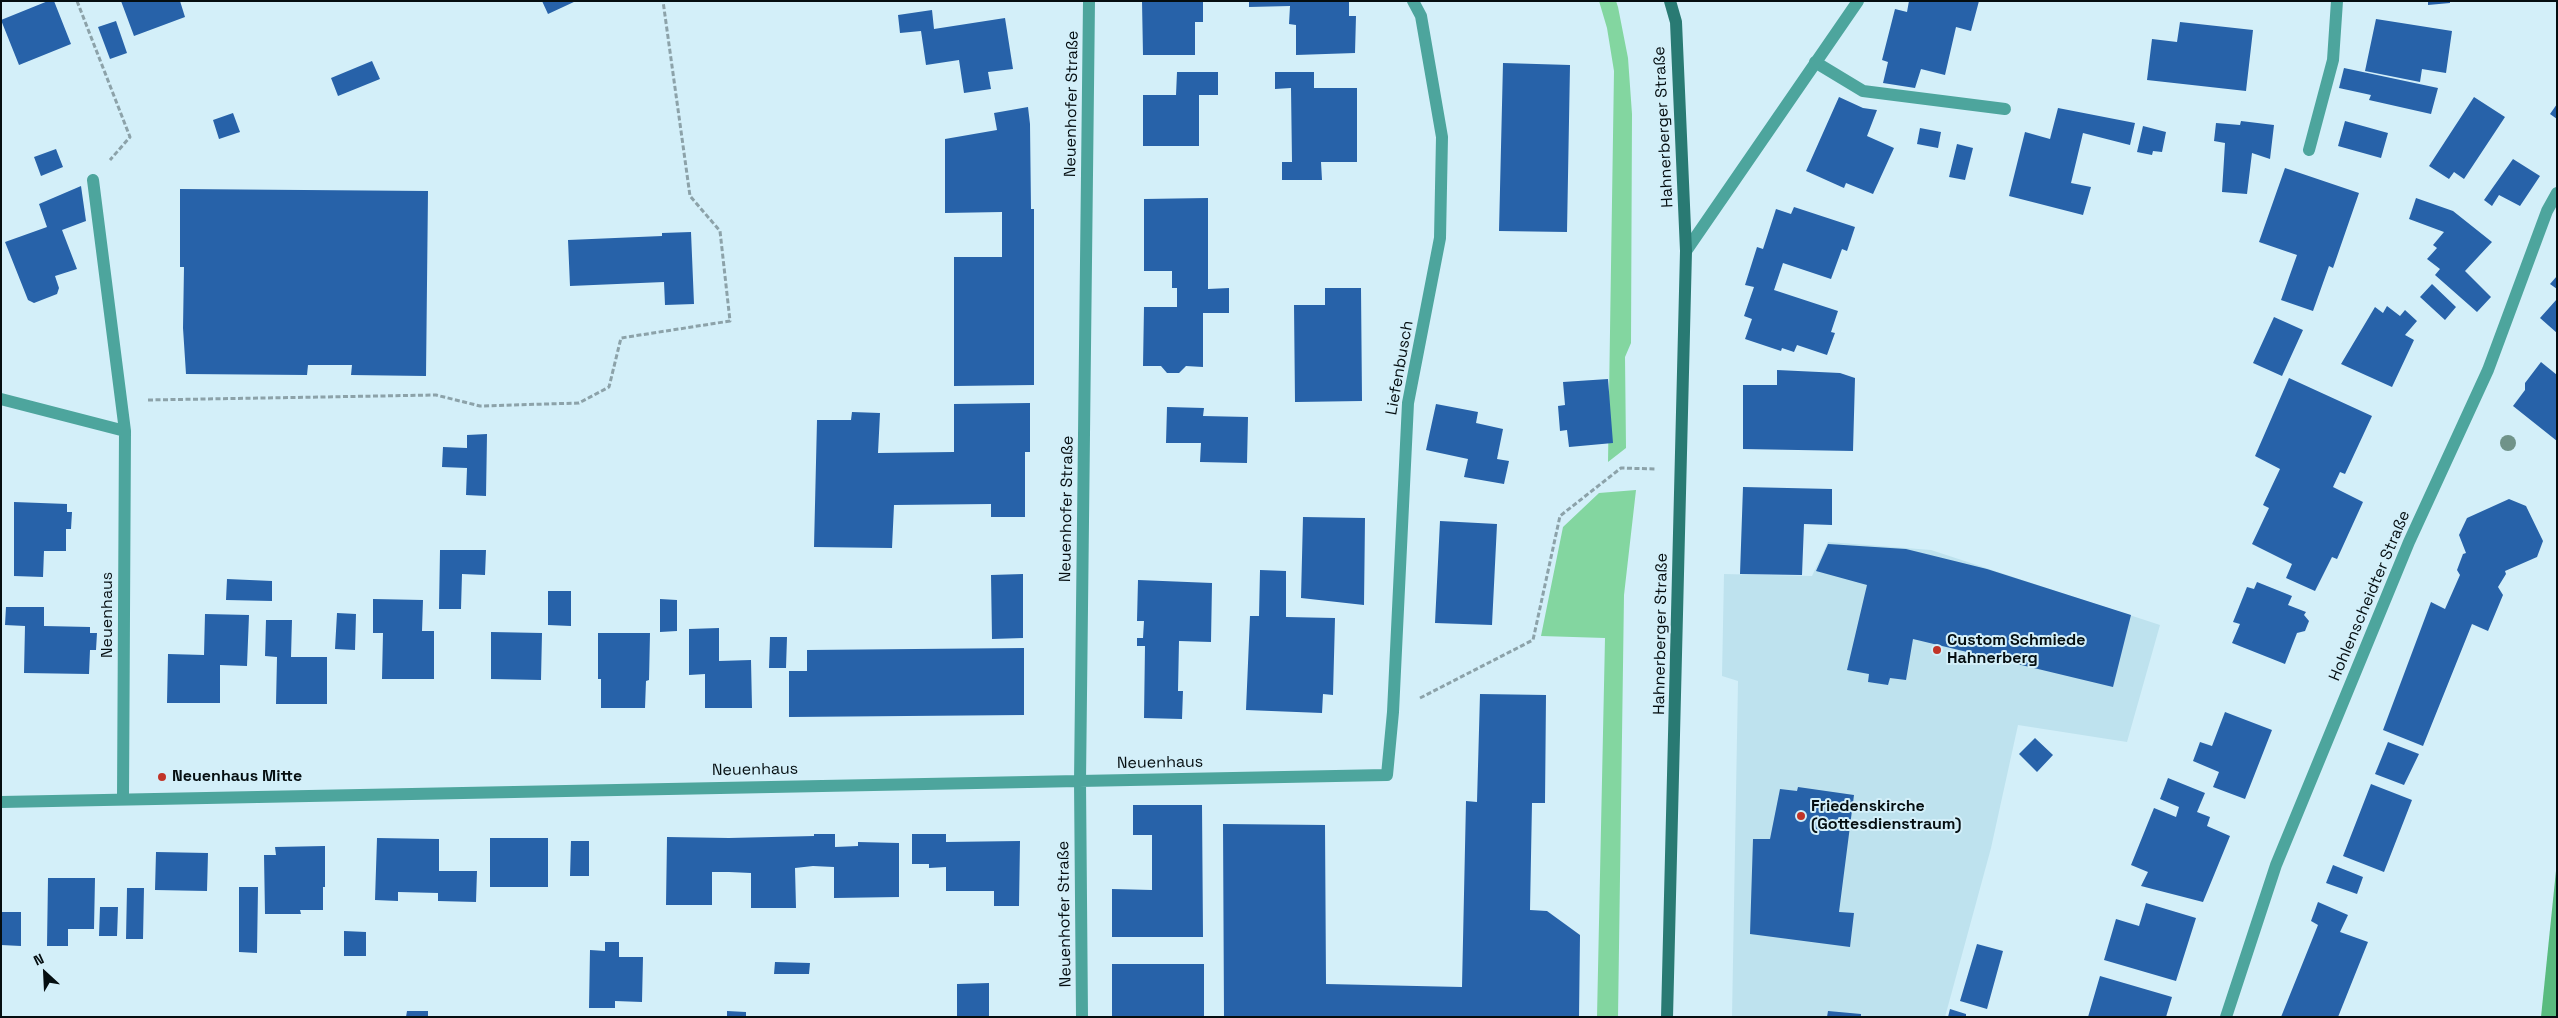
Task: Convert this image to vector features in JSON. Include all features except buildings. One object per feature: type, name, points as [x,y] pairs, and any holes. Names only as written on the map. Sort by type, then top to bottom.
[{"type":"main road","name":"Hahnerberger Straße","points":[[1667,1017],[1686,251],[1676,22],[1670,1]]},
{"type":"street","name":"Neuenhofer Straße","points":[[1082,1017],[1080,781],[1089,1]]},
{"type":"street","name":"Liefenbusch","points":[[1387,775],[1393,712],[1408,403],[1440,238],[1442,138],[1421,16],[1414,1]]},
{"type":"street","points":[[1686,251],[1858,1]]},
{"type":"street","points":[[2309,150],[2333,60],[2337,1]]},
{"type":"street","points":[[1815,62],[1863,92],[2005,109]]},
{"type":"street","name":"Neuenhaus","points":[[93,180],[125,431],[123,798]]},
{"type":"street","name":"Hohlenscheidter Straße","points":[[2226,1017],[2276,864],[2409,542],[2488,370],[2547,211],[2557,194]]},
{"type":"street","points":[[1,399],[125,431]]},
{"type":"street","name":"Neuenhaus","points":[[1,802],[123,798],[1387,775]]},
{"type":"path","points":[[76,1],[130,137],[93,180]]},
{"type":"path","points":[[120,400],[436,396],[480,406],[579,403],[609,387],[621,338],[730,321],[720,231],[690,196],[663,1]]},
{"type":"path","points":[[1393,712],[1533,640],[1560,516],[1621,468],[1681,470]]},
{"type":"shaded area","points":[[1828,542],[1931,550],[2160,625],[2127,742],[2018,725],[1991,848],[1945,1017],[1732,1017],[1738,681],[1722,676],[1724,574],[1812,576]]},
{"type":"green space","points":[[1599,1],[1616,1],[1618,7],[1628,58],[1632,114],[1631,343],[1625,357],[1626,448],[1608,462],[1614,71],[1607,28]]},
{"type":"green space","points":[[1636,490],[1624,595],[1618,1017],[1597,1017],[1605,638],[1541,636],[1563,527],[1599,493]]},
{"type":"green space","points":[[2557,861],[2557,1017],[2541,1017]]},
{"type":"place","name":"Custom Schmiede Hahnerberg","points":[[1937,650]]},
{"type":"place","name":"Neuenhaus Mitte","points":[[162,777]]},
{"type":"place","name":"Friedenskirche (Gottesdienstraum)","points":[[1801,816]]}]
